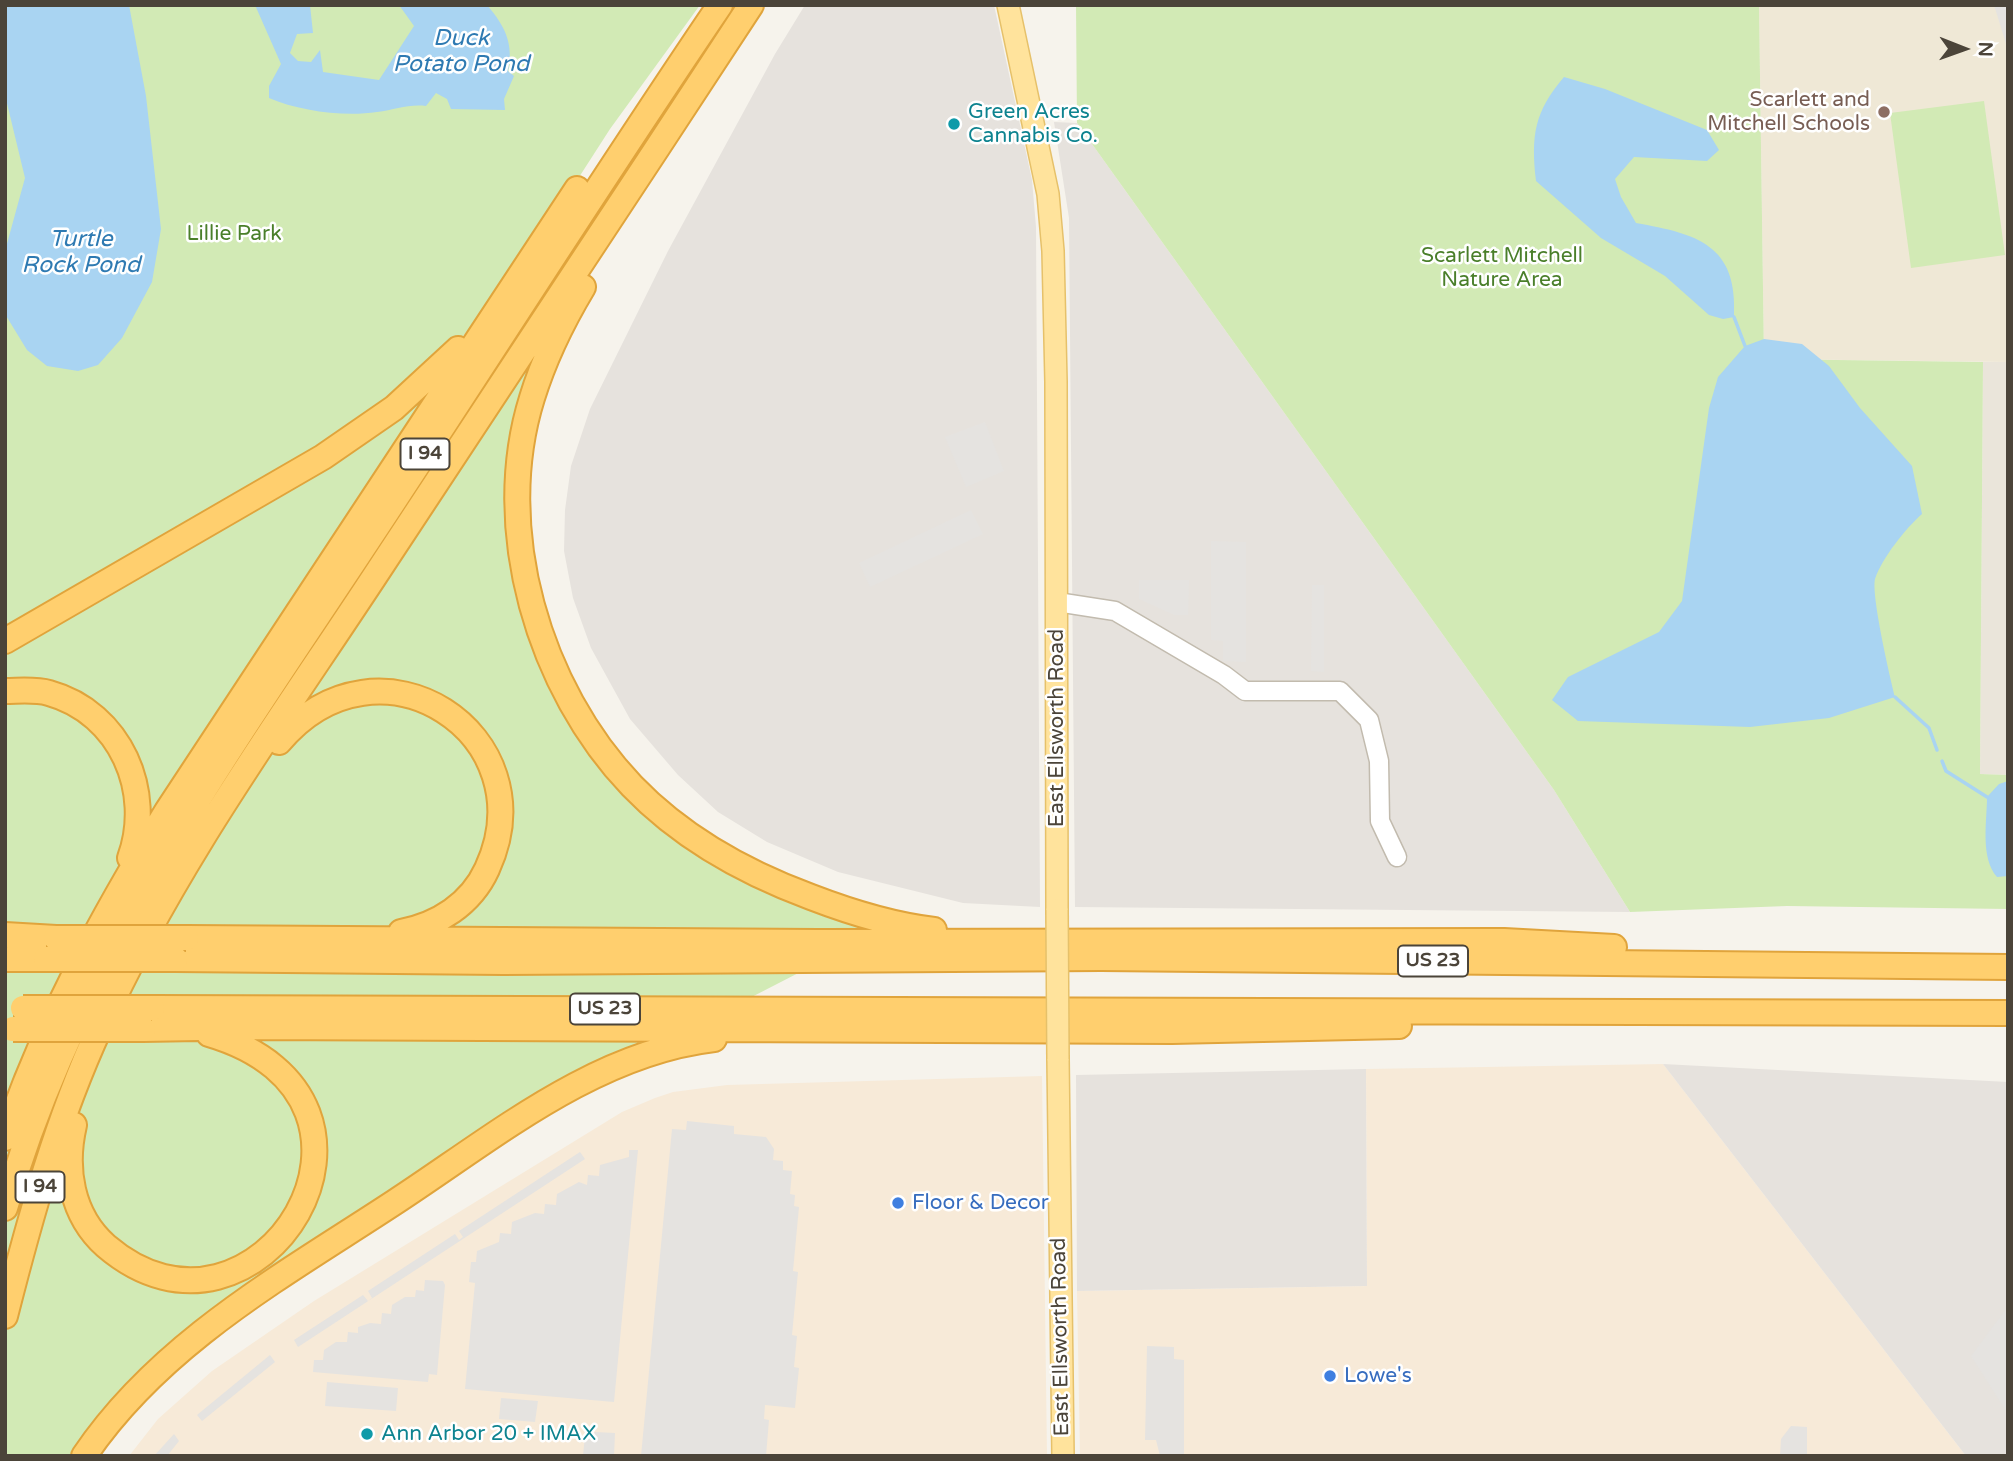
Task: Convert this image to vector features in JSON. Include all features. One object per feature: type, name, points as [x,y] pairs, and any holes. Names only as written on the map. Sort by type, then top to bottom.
[{"type":"highway","points":[[5,1138],[67,985],[118,890],[167,811],[507,294],[606,146],[707,5]]},
{"type":"highway","name":"I 94","points":[[5,1209],[55,1066],[90,987],[145,886],[272,686],[531,294],[610,168],[720,5]]},
{"type":"highway","name":"I 94","points":[[5,1316],[45,1172],[85,1062],[159,911],[240,780],[751,5]]},
{"type":"highway","points":[[674,122],[647,184],[576,299],[549,350],[531,400],[520,463],[518,523],[526,581],[541,639],[569,700],[632,786],[668,818],[715,852],[783,887],[841,909],[925,929],[1011,941]]},
{"type":"highway","points":[[5,641],[323,457],[394,408],[448,360],[507,294]]},
{"type":"highway","points":[[240,780],[308,712],[350,692],[378,690],[404,693],[433,703],[458,720],[481,746],[493,771],[499,799],[500,826],[494,854],[482,879],[461,905],[435,922],[355,940]]},
{"type":"highway","points":[[5,691],[48,693],[76,705],[95,718],[115,739],[125,757],[139,796],[139,820],[134,846],[118,890]]},
{"type":"highway","points":[[5,935],[45,945]]},
{"type":"highway","points":[[5,940],[45,945],[180,948],[355,940],[1504,941],[1695,952],[1765,963]]},
{"type":"highway","points":[[5,959],[45,945]]},
{"type":"highway","name":"US 23","points":[[180,948],[504,962],[1115,958],[2008,967]]},
{"type":"highway","points":[[181,1029],[1172,1031],[1599,1023],[1688,1011]]},
{"type":"highway","name":"US 23","points":[[147,1018],[1688,1011],[2008,1013]]},
{"type":"highway","points":[[12,1018],[147,1018],[235,1042],[259,1054],[278,1069],[295,1088],[308,1115],[313,1139],[310,1184],[292,1225],[271,1248],[249,1264],[224,1274],[198,1279],[171,1277],[147,1271],[121,1258],[101,1241],[85,1220],[71,1185],[68,1148],[86,1085],[85,1062]]},
{"type":"highway","points":[[84,1456],[135,1392],[182,1348],[224,1316],[570,1089],[616,1065],[659,1051],[703,1041],[784,1031]]},
{"type":"main road","name":"East Ellsworth Road","points":[[1008,5],[1048,194],[1053,251],[1063,1456]]},
{"type":"street","points":[[1057,602],[1115,611],[1224,675],[1245,691],[1340,691],[1369,720],[1379,761],[1380,821],[1397,857]]},
{"type":"shaded area","points":[[805,5],[994,5],[1032,180],[1036,227],[1040,907],[963,903],[838,872],[767,842],[718,812],[678,775],[630,719],[591,648],[573,598],[564,551],[565,510],[571,466],[590,409],[668,251],[775,54]]},
{"type":"shaded area","name":"Scarlett and Mitchell Schools","points":[[1759,5],[2008,5],[2008,362],[1764,359]]},
{"type":"shaded area","points":[[1994,5],[2008,5],[2008,47],[2007,47]]},
{"type":"shaded area","points":[[1054,122],[1077,123],[1554,790],[1630,912],[1075,907],[1069,218]]},
{"type":"shaded area","points":[[1983,362],[2008,362],[2008,775],[1980,774]]},
{"type":"shaded area","points":[[985,422],[1004,471],[966,487],[945,437]]},
{"type":"shaded area","points":[[971,510],[983,534],[870,587],[859,563]]},
{"type":"shaded area","points":[[1211,541],[1246,542],[1246,662],[1223,661],[1223,641],[1211,640]]},
{"type":"shaded area","points":[[1139,580],[1189,580],[1188,615],[1174,615],[1139,599]]},
{"type":"shaded area","points":[[1312,585],[1324,585],[1324,672],[1311,671]]},
{"type":"shaded area","points":[[1663,1064],[1966,1456],[1080,1456],[1077,1291],[1367,1286],[1366,1069]]},
{"type":"shaded area","points":[[1663,1064],[2008,1082],[2008,1456],[1966,1456]]},
{"type":"shaded area","points":[[1366,1069],[1367,1286],[1077,1291],[1076,1075]]},
{"type":"shaded area","points":[[1042,1076],[1047,1456],[129,1456],[158,1419],[212,1371],[314,1301],[622,1112],[655,1098],[673,1092],[727,1085]]},
{"type":"shaded area","points":[[687,1121],[734,1126],[734,1134],[766,1137],[774,1149],[773,1160],[783,1161],[783,1170],[792,1171],[790,1194],[795,1195],[794,1206],[799,1207],[793,1271],[798,1272],[792,1335],[797,1336],[794,1367],[799,1368],[795,1408],[765,1405],[764,1419],[769,1420],[766,1456],[641,1456],[672,1129],[686,1130]]},
{"type":"shaded area","points":[[629,1150],[638,1150],[614,1402],[465,1389],[475,1283],[469,1282],[471,1262],[476,1262],[477,1251],[499,1242],[500,1233],[511,1234],[512,1222],[535,1213],[544,1214],[545,1204],[556,1205],[557,1194],[579,1182],[587,1185],[588,1175],[599,1176],[600,1165],[629,1157]]},
{"type":"shaded area","points":[[580,1152],[585,1159],[298,1347],[294,1340],[363,1295],[368,1301],[372,1298],[368,1291],[455,1234],[459,1240],[463,1237],[459,1231]]},
{"type":"shaded area","points":[[425,1280],[443,1281],[445,1285],[437,1375],[429,1374],[428,1382],[313,1372],[314,1360],[323,1360],[324,1350],[336,1342],[347,1342],[348,1332],[358,1333],[358,1327],[370,1323],[381,1324],[382,1313],[391,1314],[392,1305],[405,1297],[415,1297],[416,1290],[424,1291]]},
{"type":"shaded area","points":[[2006,1309],[2008,1310],[2008,1414],[1971,1356]]},
{"type":"shaded area","points":[[1147,1346],[1174,1347],[1174,1359],[1184,1360],[1184,1456],[1160,1456],[1156,1440],[1145,1440]]},
{"type":"shaded area","points":[[270,1355],[275,1362],[202,1421],[197,1415]]},
{"type":"shaded area","points":[[327,1382],[398,1388],[396,1411],[325,1406]]},
{"type":"shaded area","points":[[501,1398],[538,1401],[535,1422],[499,1419]]},
{"type":"shaded area","points":[[1791,1426],[1807,1427],[1807,1456],[1780,1456],[1781,1439]]},
{"type":"shaded area","points":[[595,1432],[615,1433],[614,1456],[583,1456],[585,1435],[593,1436]]},
{"type":"shaded area","points":[[174,1434],[179,1441],[167,1456],[154,1456]]},
{"type":"green space","name":"Lillie Park","points":[[5,5],[700,5],[610,129],[536,244],[456,345],[384,408],[5,634]]},
{"type":"green space","name":"Scarlett Mitchell Nature Area","points":[[1076,5],[1759,5],[1764,359],[1983,362],[1980,774],[2008,775],[2008,909],[1787,906],[1630,912],[1554,790],[1077,123]]},
{"type":"green space","points":[[1984,101],[2005,255],[1911,268],[1890,113]]},
{"type":"green space","points":[[545,336],[518,412],[506,518],[525,628],[581,740],[664,826],[882,930],[670,1039],[231,1300],[78,1456],[5,1456],[5,654],[336,461],[433,385]]},
{"type":"water","name":"Turtle Rock Pond","points":[[5,5],[129,5],[146,96],[161,229],[152,282],[122,338],[98,365],[78,371],[47,366],[27,350],[5,314],[5,251],[25,178],[5,95]]},
{"type":"water","name":"Duck Potato Pond","points":[[255,5],[310,5],[313,33],[297,34],[290,53],[298,61],[311,62],[320,50],[323,72],[379,80],[414,26],[399,5],[487,5],[499,20],[509,44],[508,71],[514,76],[504,99],[505,110],[451,109],[447,99],[436,93],[426,106],[407,106],[364,113],[308,109],[269,98],[269,86],[281,64]]},
{"type":"water","points":[[1564,77],[1605,89],[1707,130],[1719,150],[1707,161],[1634,157],[1615,179],[1621,197],[1636,223],[1678,232],[1695,239],[1710,247],[1721,259],[1729,273],[1734,317],[1723,319],[1709,315],[1665,276],[1601,238],[1536,181],[1534,151],[1537,125],[1546,102]]},
{"type":"water","points":[[1764,339],[1802,344],[1829,366],[1860,408],[1912,466],[1922,514],[1895,544],[1875,579],[1878,618],[1895,697],[1829,718],[1750,727],[1578,721],[1552,700],[1568,677],[1659,632],[1682,601],[1709,408],[1718,377],[1745,346]]},
{"type":"water","points":[[2008,781],[2008,876],[1997,877],[1986,850],[1987,797],[1999,784]]},
{"type":"waterway","points":[[1734,317],[1745,346]]},
{"type":"waterway","points":[[1895,697],[1929,728],[1937,750]]},
{"type":"waterway","points":[[1942,761],[1946,771],[1987,797]]},
{"type":"place","name":"Scarlett and Mitchell Schools","points":[[1884,112]]},
{"type":"place","name":"Green Acres Cannabis Co.","points":[[954,124]]},
{"type":"place","name":"Floor & Decor","points":[[898,1203]]},
{"type":"place","name":"Lowe's","points":[[1330,1376]]},
{"type":"place","name":"Ann Arbor 20 + IMAX","points":[[367,1434]]}]
